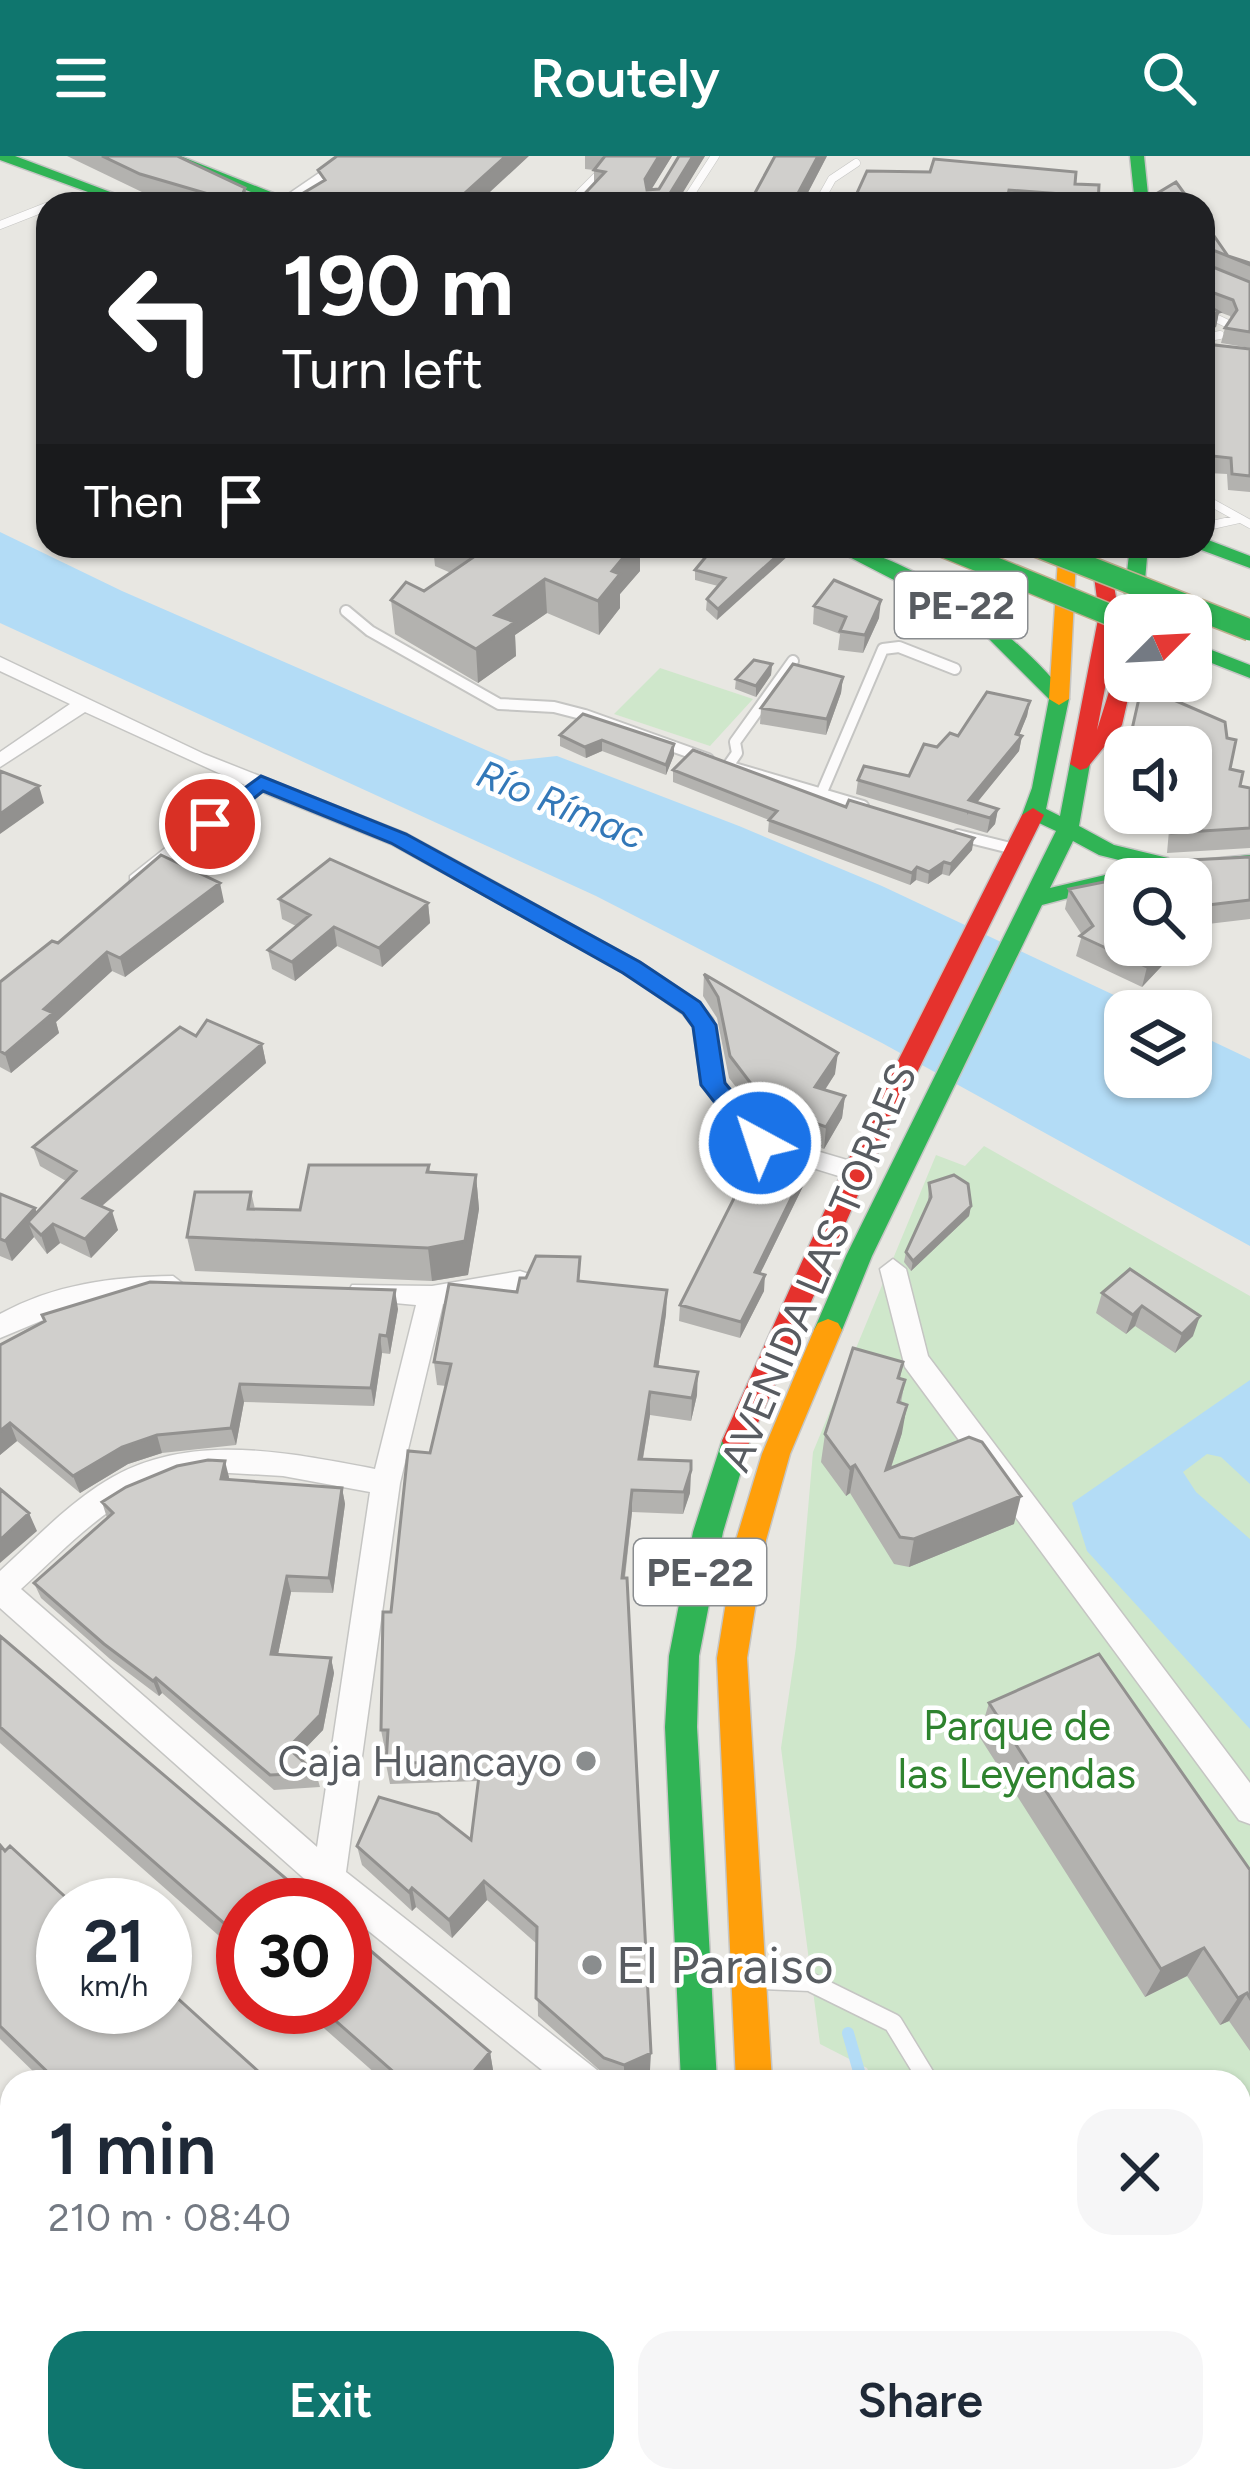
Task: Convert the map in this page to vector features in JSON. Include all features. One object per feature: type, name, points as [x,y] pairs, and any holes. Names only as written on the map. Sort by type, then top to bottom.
[{"type":"main road","points":[[1,156],[102,192]]},
{"type":"main road","points":[[167,156],[261,192]]},
{"type":"main road","points":[[1137,156],[1141,192]]},
{"type":"main road","points":[[1156,156],[1159,192]]},
{"type":"main road","points":[[0,189],[36,203]]},
{"type":"main road","points":[[1215,549],[1250,562]]},
{"type":"main road","name":"PE-22","points":[[863,558],[991,623],[1042,672],[1059,699]]},
{"type":"main road","points":[[868,560],[904,558]]},
{"type":"main road","points":[[972,558],[1104,609]]},
{"type":"main road","points":[[1067,558],[1250,630]]},
{"type":"main road","name":"AVENIDA LAS TORRES","points":[[697,2070],[681,1727],[685,1656],[708,1532],[737,1437],[855,1172],[1036,812],[1059,699],[1068,558]]},
{"type":"main road","name":"PE-22","points":[[1086,755],[1109,601],[1102,568],[1095,558]]},
{"type":"main road","points":[[1132,594],[1137,558]]},
{"type":"main road","points":[[1212,657],[1250,672]]},
{"type":"main road","name":"AVENIDA LAS TORRES","points":[[753,2070],[732,1658],[751,1540],[776,1454],[860,1256],[1068,829],[1086,755],[1112,725],[1117,702]]},
{"type":"main road","points":[[1036,812],[1106,850],[1140,858]]},
{"type":"main road","points":[[1212,865],[1250,862]]},
{"type":"main road","points":[[1031,905],[1104,881]]},
{"type":"street","points":[[305,192],[354,156]]},
{"type":"street","points":[[1215,352],[1226,353]]},
{"type":"street","points":[[0,663],[82,705],[399,838],[632,967],[691,1008],[704,1025],[713,1085],[760,1143],[855,1172]]},
{"type":"street","points":[[0,760],[82,705]]},
{"type":"street","points":[[122,894],[261,782]]},
{"type":"street","points":[[892,1269],[915,1359],[1250,1809]]},
{"type":"street","points":[[323,1290],[432,1296],[520,1281]]},
{"type":"street","points":[[0,1327],[64,1294],[104,1287],[192,1285]]},
{"type":"street","points":[[329,1878],[386,1483],[432,1296]]},
{"type":"street","points":[[328,1878],[0,1589],[114,1490],[159,1469],[262,1461],[386,1483]]},
{"type":"street","points":[[372,1913],[570,2070]]},
{"type":"lane","points":[[692,192],[715,156]]},
{"type":"lane","points":[[825,192],[832,179],[856,163]]},
{"type":"lane","points":[[581,192],[598,176]]},
{"type":"lane","points":[[0,224],[36,211]]},
{"type":"lane","points":[[1215,318],[1226,323]]},
{"type":"lane","points":[[1215,335],[1220,334]]},
{"type":"lane","points":[[1215,506],[1245,522]]},
{"type":"lane","points":[[1215,526],[1245,522]]},
{"type":"lane","points":[[346,611],[370,631],[499,704],[554,707],[585,715],[728,766],[879,812]]},
{"type":"lane","points":[[822,792],[883,650],[899,647],[955,669]]},
{"type":"lane","points":[[728,766],[737,753],[735,742],[794,661]]},
{"type":"lane","points":[[945,834],[1019,850]]},
{"type":"lane","points":[[748,1982],[781,1978],[810,1982],[893,2023],[922,2070]]},
{"type":"green space","points":[[660,668],[753,699],[710,746],[614,714]]},
{"type":"green space","name":"Parque de las Leyendas","points":[[984,1146],[1250,1296],[1250,2070],[868,2070],[820,2044],[781,1748],[796,1647],[813,1452],[936,1155],[965,1166]]},
{"type":"water","name":"Río Rímac","points":[[0,532],[36,549],[36,558],[54,558],[511,761],[557,756],[739,826],[882,886],[1104,990],[1104,1098],[1212,1098],[1212,1041],[1250,1059],[1250,1246],[882,1043],[596,896],[0,623]]},
{"type":"water","points":[[1250,1380],[1250,1484],[1221,1457],[1207,1454],[1183,1472],[1196,1492],[1250,1539],[1250,1729],[1087,1551],[1072,1503]]},
{"type":"building","points":[[102,156],[177,156],[245,188],[243,192],[201,192],[140,174]]},
{"type":"building","points":[[337,156],[506,156],[466,192],[305,192],[325,180],[318,170]]},
{"type":"building","points":[[605,156],[659,156],[645,179],[647,190],[659,189],[679,156],[693,156],[671,192],[586,192],[605,172],[594,170]]},
{"type":"building","points":[[775,156],[818,156],[799,192],[756,192]]},
{"type":"building","points":[[934,159],[1076,172],[1075,184],[1099,185],[1099,192],[857,192],[867,171],[930,172]]},
{"type":"building","points":[[1176,182],[1183,192],[1159,192]]},
{"type":"building","points":[[1215,237],[1228,256],[1250,265],[1215,251]]},
{"type":"building","points":[[1215,268],[1250,282],[1250,332],[1225,328],[1237,310],[1233,300],[1215,293]]},
{"type":"building","points":[[1215,345],[1250,349],[1250,476],[1232,474],[1231,458],[1215,456]]},
{"type":"building","points":[[472,558],[623,558],[612,571],[620,574],[598,601],[545,579],[495,615],[515,622],[476,649],[391,600],[406,582],[424,591]]},
{"type":"building","points":[[705,558],[775,558],[718,609],[707,599],[725,578],[695,570]]},
{"type":"building","points":[[834,580],[881,600],[865,635],[840,631],[846,617],[814,606]]},
{"type":"building","points":[[754,660],[772,664],[756,686],[736,679]]},
{"type":"building","points":[[793,664],[843,677],[827,719],[761,708]]},
{"type":"building","points":[[987,692],[1030,701],[1016,734],[1022,736],[969,800],[998,809],[990,818],[858,780],[864,766],[909,776],[924,744],[937,747],[950,733],[958,736]]},
{"type":"building","points":[[1138,702],[1179,702],[1225,722],[1227,738],[1236,740],[1230,769],[1243,772],[1240,786],[1250,788],[1250,828],[1212,830],[1212,726],[1133,726]]},
{"type":"building","points":[[583,714],[674,744],[666,765],[602,740],[585,747],[560,735]]},
{"type":"building","points":[[693,750],[846,807],[849,800],[974,838],[951,864],[944,862],[929,872],[917,867],[912,873],[769,820],[777,811],[673,770]]},
{"type":"building","points":[[0,771],[39,786],[0,814]]},
{"type":"building","points":[[161,855],[220,883],[120,958],[107,952],[44,1009],[53,1013],[5,1054],[0,1051],[0,982],[52,941],[58,943]]},
{"type":"building","points":[[1250,857],[1250,900],[1212,905],[1212,859]]},
{"type":"building","points":[[330,859],[428,903],[379,948],[334,927],[292,962],[268,950],[310,915],[279,899]]},
{"type":"building","points":[[1104,882],[1104,947],[1080,936],[1093,926],[1069,889]]},
{"type":"building","points":[[704,974],[838,1053],[815,1087],[845,1096],[826,1127],[768,1106],[730,1056],[718,997]]},
{"type":"building","points":[[207,1020],[262,1044],[83,1198],[112,1211],[85,1239],[53,1224],[41,1235],[28,1222],[76,1171],[33,1147],[180,1027],[196,1036]]},
{"type":"building","points":[[763,1141],[812,1156],[755,1272],[765,1275],[741,1322],[680,1305]]},
{"type":"building","points":[[309,1165],[429,1165],[427,1172],[476,1175],[465,1241],[428,1248],[187,1237],[195,1192],[251,1192],[248,1209],[300,1210]]},
{"type":"building","points":[[954,1175],[968,1184],[971,1206],[913,1261],[906,1252],[931,1197],[929,1183]]},
{"type":"building","points":[[0,1194],[35,1208],[5,1241],[0,1239]]},
{"type":"building","points":[[536,1256],[580,1257],[578,1281],[667,1290],[655,1366],[698,1372],[692,1398],[650,1392],[639,1459],[691,1461],[691,1470],[684,1492],[632,1490],[622,1578],[627,1578],[651,2053],[624,2065],[604,2058],[536,1998],[537,1927],[484,1881],[449,1920],[357,1846],[379,1797],[438,1814],[471,1840],[481,1760],[386,1764],[388,1730],[381,1730],[383,1612],[391,1612],[408,1451],[430,1453],[451,1364],[434,1362],[449,1284],[517,1292],[520,1278],[526,1278]]},
{"type":"building","points":[[1130,1269],[1200,1316],[1182,1334],[1142,1306],[1133,1315],[1102,1293]]},
{"type":"building","points":[[150,1282],[395,1290],[387,1336],[380,1335],[371,1388],[240,1384],[231,1428],[157,1435],[122,1447],[73,1476],[10,1423],[0,1431],[0,1345],[45,1321],[42,1315]]},
{"type":"building","points":[[853,1348],[903,1362],[898,1378],[905,1380],[898,1402],[907,1405],[886,1470],[969,1437],[982,1442],[1021,1496],[914,1539],[900,1537],[855,1465],[850,1468],[825,1434]]},
{"type":"building","points":[[225,1461],[221,1479],[342,1488],[329,1578],[287,1576],[271,1654],[331,1658],[320,1715],[288,1748],[316,1773],[270,1775],[34,1583],[113,1513],[102,1502],[177,1466]]},
{"type":"building","points":[[0,1489],[29,1513],[0,1540]]},
{"type":"building","points":[[0,1636],[285,1878],[216,1878],[216,1916],[192,1895],[192,1878],[172,1878],[0,1727]]},
{"type":"building","points":[[1099,1654],[1250,1870],[1250,1998],[1247,1993],[1238,1998],[1204,1948],[1161,1969],[989,1703]]},
{"type":"building","points":[[0,1845],[5,1851],[10,1846],[45,1878],[36,1878],[36,2034],[192,2034],[192,2011],[257,2070],[46,2070],[0,2026]]},
{"type":"building","points":[[372,1952],[490,2052],[475,2070],[391,2070],[351,2034],[372,2034]]},
{"type":"waterway","points":[[848,2033],[859,2070]]},
{"type":"traffic: fast","points":[[1,156],[102,192]]},
{"type":"traffic: fast","points":[[167,156],[262,192]]},
{"type":"traffic: fast","points":[[1137,156],[1141,192]]},
{"type":"traffic: fast","points":[[1215,549],[1250,562]]},
{"type":"traffic: fast","points":[[863,558],[986,626],[1037,671],[1059,699],[1043,788],[1033,815]]},
{"type":"traffic: fast","points":[[971,558],[1104,612]]},
{"type":"traffic: fast","points":[[1067,558],[1250,630]]},
{"type":"traffic: fast","points":[[1134,594],[1138,558]]},
{"type":"traffic: fast","points":[[1212,657],[1250,672]]},
{"type":"traffic: fast","points":[[828,1330],[859,1256],[1068,829],[1080,764]]},
{"type":"traffic: fast","points":[[1038,813],[1107,850],[1140,858]]},
{"type":"traffic: fast","points":[[1033,900],[1131,874],[1250,862]]},
{"type":"traffic: fast","points":[[698,2070],[681,1727],[684,1656],[708,1532],[736,1441]]},
{"type":"traffic: slow","points":[[1059,699],[1067,559]]},
{"type":"traffic: slow","points":[[753,2070],[732,1658],[751,1540],[776,1454],[828,1330]]},
{"type":"traffic: jam","points":[[1080,764],[1109,614],[1102,569]]},
{"type":"traffic: jam","points":[[1086,755],[1112,725],[1117,702]]},
{"type":"traffic: jam","points":[[736,1441],[855,1172],[1033,815]]},
{"type":"place","name":"Caja Huancayo","points":[[586,1761]]},
{"type":"place","name":"El Paraiso","points":[[592,1965]]},
{"type":"route","points":[[210,824],[261,782],[399,838],[632,967],[691,1008],[704,1025],[713,1085],[760,1143]]}]
